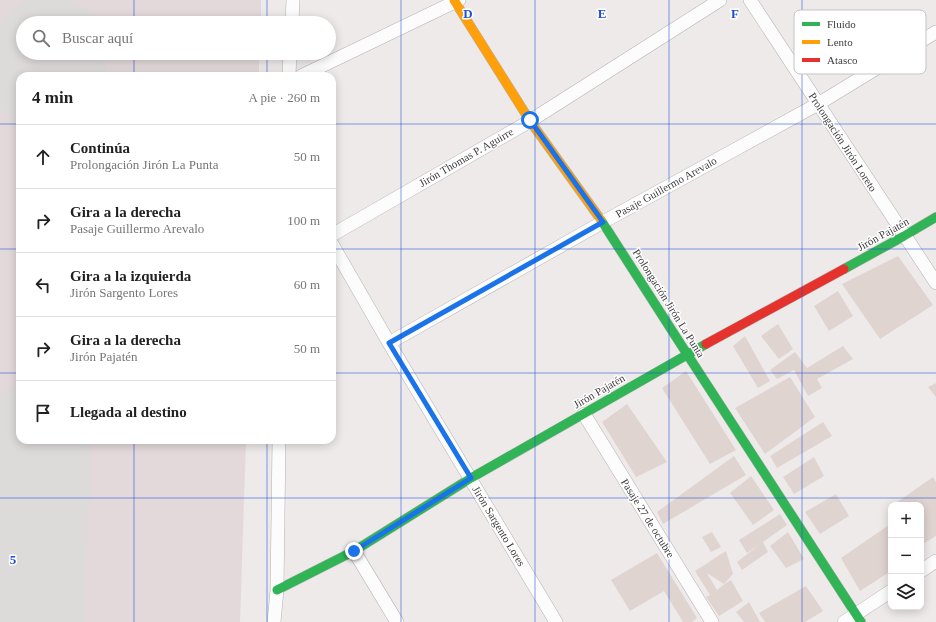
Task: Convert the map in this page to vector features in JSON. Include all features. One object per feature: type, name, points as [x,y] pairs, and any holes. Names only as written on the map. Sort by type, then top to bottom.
[{"type":"street","points":[[292,16],[293,0]]},
{"type":"street","name":"Jirón Thomas P. Aguirre","points":[[336,233],[530,120],[720,0]]},
{"type":"street","name":"Prolongación Jirón Loreto","points":[[750,0],[794,67]]},
{"type":"street","points":[[336,59],[456,1]]},
{"type":"street","name":"Prolongación Jirón La Punta","points":[[456,1],[530,120],[603,222],[858,618]]},
{"type":"street","name":"Pasaje Guillermo Arevalo","points":[[926,38],[936,32]]},
{"type":"street","points":[[289,72],[290,60]]},
{"type":"street","points":[[309,72],[334,60]]},
{"type":"street","name":"Prolongación Jirón Loreto","points":[[798,74],[936,283]]},
{"type":"street","name":"Pasaje Guillermo Arevalo","points":[[389,343],[603,222],[818,104],[867,74]]},
{"type":"street","name":"Jirón Pajatén","points":[[277,590],[354,551],[471,478],[687,354],[904,236],[936,217]]},
{"type":"street","name":"Jirón Sargento Lores","points":[[336,251],[389,343],[556,622]]},
{"type":"street","name":"Pasaje 27 de octubre","points":[[584,414],[712,622]]},
{"type":"street","points":[[274,622],[277,590],[279,444]]},
{"type":"street","points":[[354,551],[397,622]]},
{"type":"street","points":[[924,569],[936,562]]},
{"type":"street","points":[[844,622],[858,618],[888,593]]},
{"type":"shaded area","points":[[0,0],[261,0],[261,16],[16,16],[16,60],[259,60],[259,72],[16,72],[16,444],[246,444],[240,622],[0,622]]},
{"type":"building","points":[[898,256],[933,305],[880,339],[842,284]]},
{"type":"building","points":[[838,291],[853,316],[829,331],[814,306]]},
{"type":"building","points":[[778,324],[793,349],[779,359],[761,336]]},
{"type":"building","points":[[745,336],[770,381],[758,388],[733,346]]},
{"type":"building","points":[[843,346],[853,359],[817,379],[822,388],[808,396],[794,370],[777,379],[770,370],[795,352],[807,368]]},
{"type":"building","points":[[686,371],[736,450],[710,464],[662,388]]},
{"type":"building","points":[[790,377],[815,417],[765,454],[735,408]]},
{"type":"building","points":[[936,383],[936,397],[928,387]]},
{"type":"building","points":[[627,404],[667,462],[636,477],[602,422]]},
{"type":"building","points":[[823,422],[832,436],[777,468],[770,456]]},
{"type":"building","points":[[734,456],[746,475],[663,524],[657,512]]},
{"type":"building","points":[[814,457],[824,476],[794,494],[783,477]]},
{"type":"building","points":[[751,476],[774,510],[753,525],[730,493]]},
{"type":"building","points":[[933,477],[936,482],[936,536],[924,543],[924,502],[897,502]]},
{"type":"building","points":[[836,494],[849,516],[820,534],[805,512]]},
{"type":"building","points":[[780,514],[787,525],[763,542],[768,552],[742,570],[737,562],[759,545],[747,553],[739,540]]},
{"type":"building","points":[[888,526],[888,573],[860,591],[841,558]]},
{"type":"building","points":[[712,532],[721,547],[711,552],[702,537]]},
{"type":"building","points":[[788,532],[804,559],[786,568],[770,546]]},
{"type":"building","points":[[726,551],[733,574],[724,584],[707,573],[717,590],[731,580],[743,601],[719,616],[706,597],[710,595],[695,571]]},
{"type":"building","points":[[657,553],[697,618],[692,622],[683,622],[664,591],[630,611],[611,580]]},
{"type":"building","points":[[806,586],[823,611],[805,622],[765,622],[759,613]]},
{"type":"building","points":[[749,602],[760,622],[744,622],[736,612]]},
{"type":"runway","points":[[48,72],[49,60]]},
{"type":"runway","points":[[27,622],[34,444]]},
{"type":"traffic: fast","points":[[844,269],[936,217]]},
{"type":"traffic: fast","points":[[601,220],[861,622]]},
{"type":"traffic: fast","points":[[277,590],[354,551],[471,478],[706,344]]},
{"type":"traffic: slow","points":[[454,0],[530,121],[601,220]]},
{"type":"traffic: jam","points":[[706,344],[844,269]]},
{"type":"route","points":[[354,551],[471,478],[389,343],[603,222],[530,120]]}]
